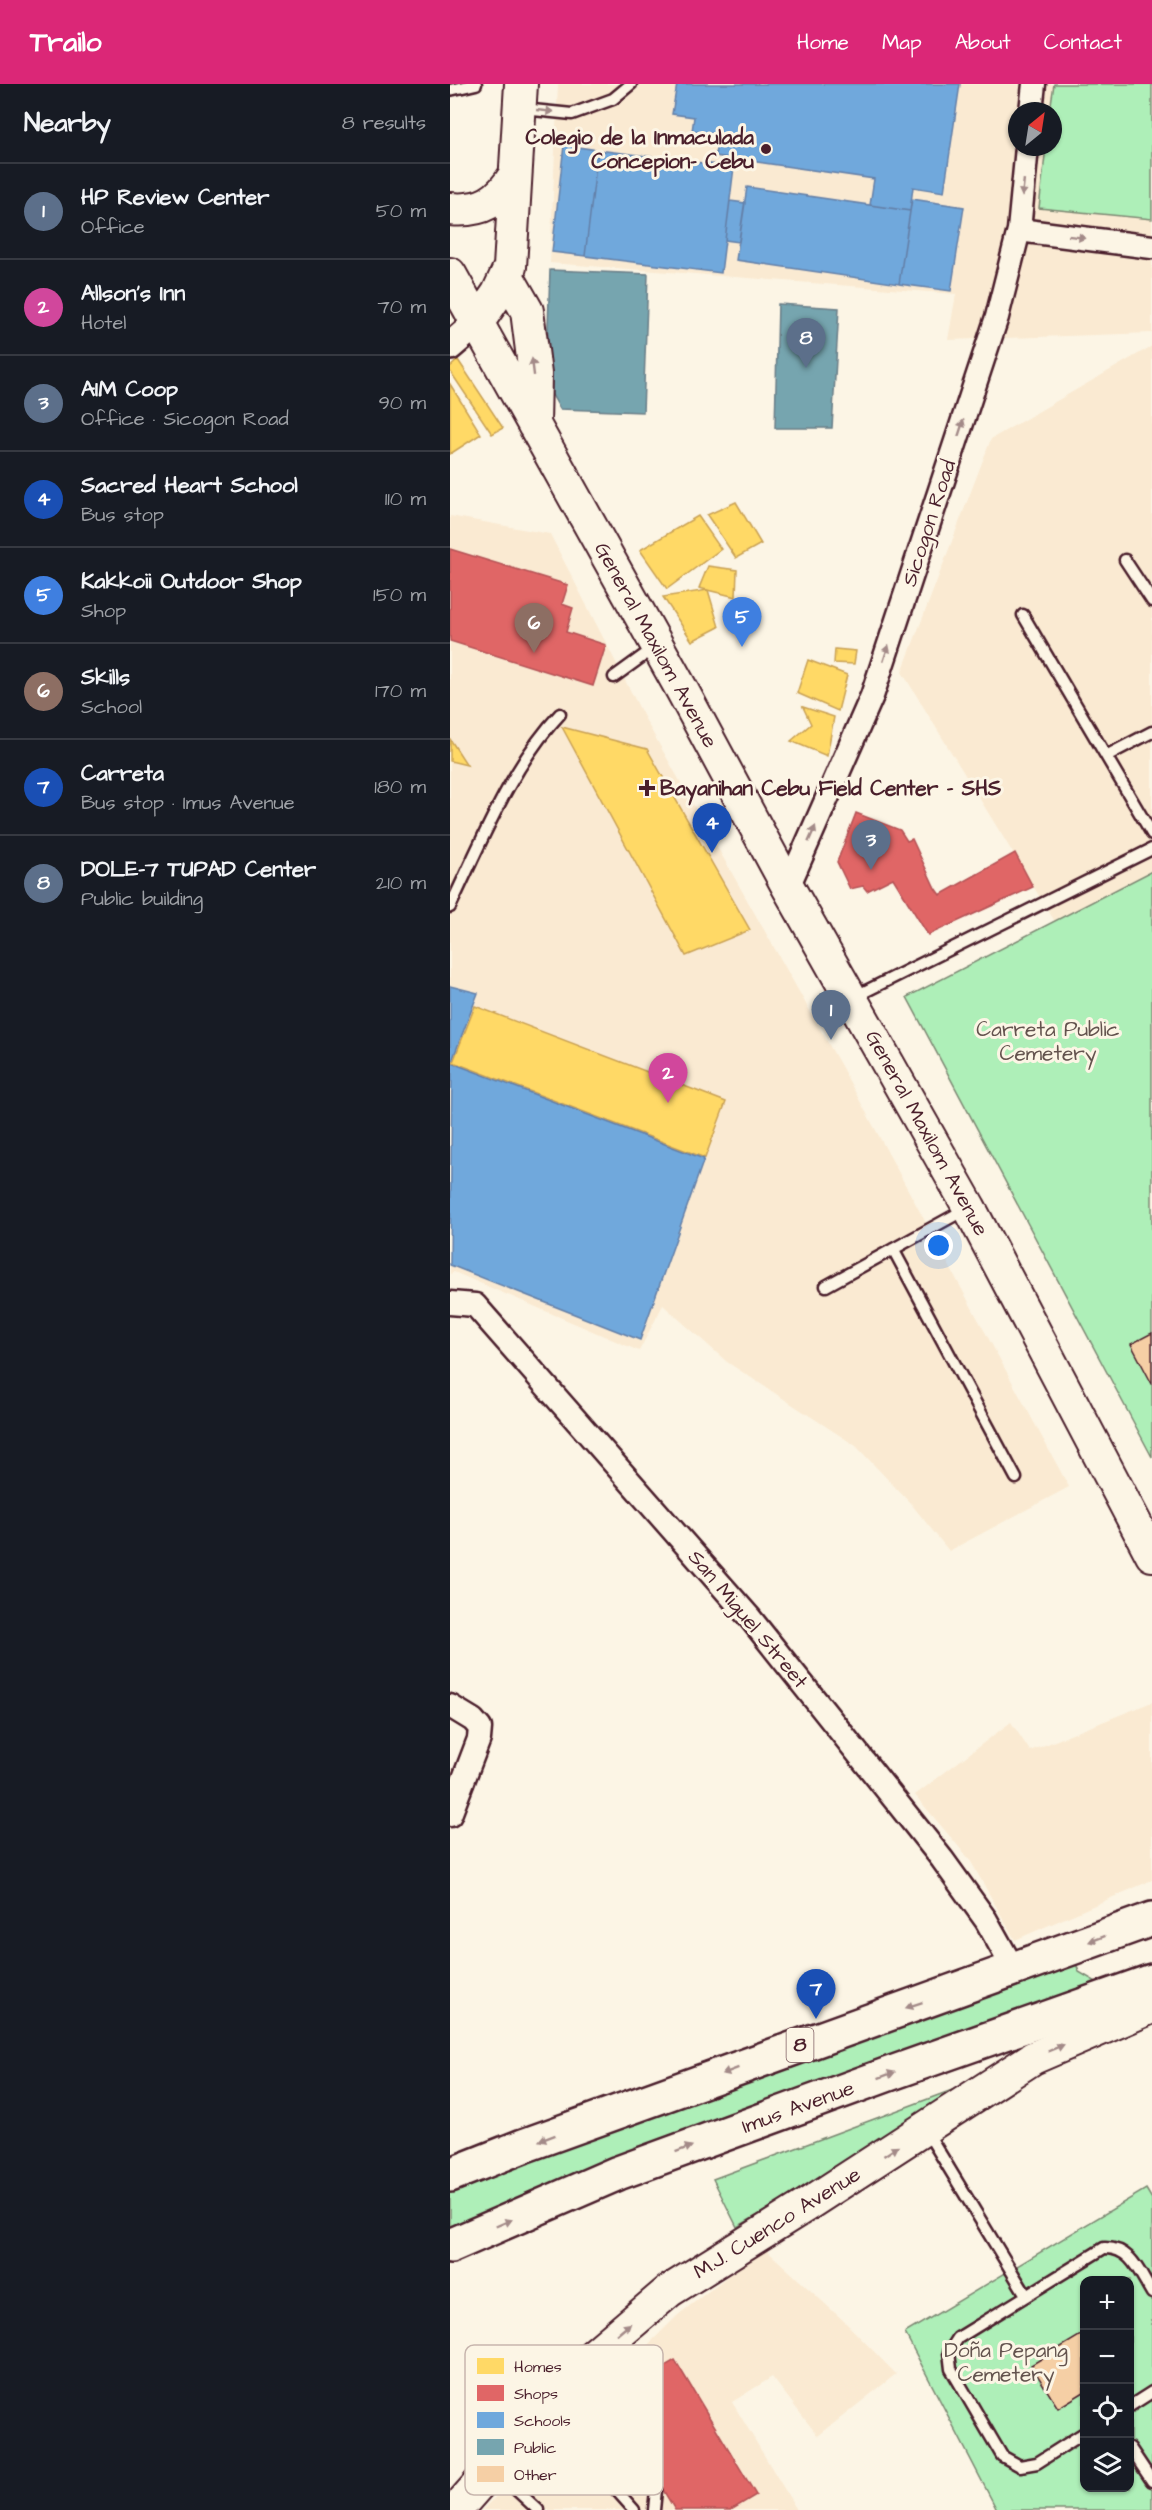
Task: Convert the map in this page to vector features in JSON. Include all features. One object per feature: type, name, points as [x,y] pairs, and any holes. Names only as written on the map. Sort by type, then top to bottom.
[{"type":"main road","points":[[477,322],[507,276],[510,267],[520,96]]},
{"type":"main road","points":[[450,209],[462,210],[490,203],[504,193],[515,175]]},
{"type":"main road","name":"General Maxilom Avenue","points":[[450,274],[788,887],[969,1207],[1152,1555]]},
{"type":"main road","points":[[507,276],[527,311],[535,374],[534,425]]},
{"type":"main road","name":"8","points":[[450,2175],[691,2085],[1152,1919]]},
{"type":"main road","name":"Imus Avenue","points":[[450,2246],[618,2173],[1152,1981]]},
{"type":"main road","points":[[1117,1994],[1152,2002]]},
{"type":"main road","name":"M.J. Cuenco Avenue","points":[[606,2345],[669,2291],[1033,2058],[1152,2007]]},
{"type":"main road","name":"M.J. Cuenco Avenue","points":[[456,2510],[469,2495]]},
{"type":"street","points":[[1032,102],[1034,84]]},
{"type":"street","name":"Sicogon Road","points":[[788,887],[872,696],[998,317],[1019,230],[1026,156]]},
{"type":"street","points":[[1019,230],[1152,247]]},
{"type":"street","points":[[450,346],[477,322]]},
{"type":"street","name":"San Miguel Street","points":[[450,1303],[475,1305],[750,1618],[942,1858],[986,1920],[1014,1970]]},
{"type":"street","points":[[450,1706],[473,1720],[480,1728],[479,1739],[450,1815]]},
{"type":"lane","points":[[450,90],[476,84]]},
{"type":"lane","points":[[520,96],[572,114],[613,99],[632,84]]},
{"type":"lane","points":[[1125,560],[1152,601]]},
{"type":"lane","points":[[1023,615],[1152,834]]},
{"type":"lane","points":[[614,677],[657,646]]},
{"type":"lane","points":[[450,907],[502,801],[543,733],[560,714]]},
{"type":"lane","points":[[1106,756],[1152,732]]},
{"type":"lane","points":[[852,998],[1152,849]]},
{"type":"lane","points":[[826,1286],[969,1207]]},
{"type":"lane","points":[[893,1250],[1016,1478]]},
{"type":"lane","points":[[925,2129],[1026,2295]]},
{"type":"lane","points":[[1080,2436],[1037,2463],[1020,2466],[1002,2456],[951,2368],[949,2352],[958,2338],[1104,2248],[1116,2247],[1127,2254],[1152,2292]]},
{"type":"lane","points":[[1134,2403],[1152,2392]]},
{"type":"lane","points":[[1134,2454],[1152,2481]]},
{"type":"lane","points":[[522,2495],[538,2510]]},
{"type":"lane","points":[[620,2495],[634,2510]]},
{"type":"lane","points":[[654,2510],[656,2495]]},
{"type":"shaded area","name":"Colegio de la Inmaculada Concepion- Cebu","points":[[558,84],[1152,84],[1152,333],[948,340],[956,294],[550,263]]},
{"type":"shaded area","points":[[1152,346],[1152,876],[1057,925],[902,672],[991,439]]},
{"type":"shaded area","points":[[450,516],[550,534],[646,721],[841,1066],[1069,1487],[949,1551],[912,1505],[856,1446],[727,1362],[663,1305],[639,1351],[454,1272],[450,1274]]},
{"type":"shaded area","points":[[1152,1702],[1152,1880],[1015,1940],[970,1860],[915,1795],[1011,1722],[1030,1751]]},
{"type":"shaded area","points":[[764,2248],[845,2322],[896,2374],[818,2436],[772,2377],[732,2402],[797,2510],[482,2510],[497,2495],[663,2495],[663,2345],[648,2345],[678,2315]]},
{"type":"green space","points":[[1054,84],[1152,84],[1152,219],[1039,208],[1045,156],[1062,156],[1062,102],[1051,102]]},
{"type":"green space","name":"Carreta Public Cemetery","points":[[1152,871],[1152,1457],[907,997]]},
{"type":"green space","points":[[1071,1949],[1079,1972],[1117,1994],[450,2254],[450,2176]]},
{"type":"green space","points":[[1022,2064],[737,2227],[713,2179]]},
{"type":"green space","name":"Doña Pepang Cemetery","points":[[1146,2189],[1152,2199],[1152,2510],[997,2510],[905,2333]]},
{"type":"building: Homes","points":[[458,360],[503,428],[492,434],[450,371],[450,367]]},
{"type":"building: Homes","points":[[450,384],[481,434],[450,454]]},
{"type":"building: Homes","points":[[736,502],[761,544],[736,558],[707,515]]},
{"type":"building: Homes","points":[[698,516],[721,549],[667,589],[640,550]]},
{"type":"building: Homes","points":[[708,566],[737,570],[736,597],[699,588]]},
{"type":"building: Homes","points":[[708,590],[719,627],[692,641],[663,597]]},
{"type":"building: Homes","points":[[835,649],[856,651],[854,664],[834,663]]},
{"type":"building: Homes","points":[[808,660],[847,675],[838,711],[797,693]]},
{"type":"building: Homes","points":[[803,707],[834,717],[827,756],[791,741],[811,724]]},
{"type":"building: Homes","points":[[562,727],[647,749],[750,930],[686,956]]},
{"type":"building: Homes","points":[[450,739],[467,765],[450,761]]},
{"type":"building: Homes","points":[[475,1006],[726,1102],[705,1158],[453,1062]]},
{"type":"building: Shops","points":[[450,549],[568,585],[562,604],[573,608],[566,632],[606,645],[593,686],[450,641]]},
{"type":"building: Shops","points":[[856,813],[900,830],[907,841],[912,839],[940,895],[1015,853],[1033,887],[928,935],[893,878],[867,891],[863,886],[850,889],[837,862]]},
{"type":"building: Shops","points":[[675,2360],[756,2495],[731,2510],[675,2510],[663,2490],[663,2367]]},
{"type":"building: Schools","points":[[677,84],[960,84],[944,192],[913,187],[910,211],[870,205],[874,179],[715,156],[718,134],[692,131],[694,117],[672,114]]},
{"type":"building: Schools","points":[[564,145],[598,150],[585,256],[552,252]]},
{"type":"building: Schools","points":[[598,150],[734,167],[721,273],[585,256]]},
{"type":"building: Schools","points":[[747,187],[910,211],[899,284],[736,260]]},
{"type":"building: Schools","points":[[912,199],[964,207],[951,291],[899,284]]},
{"type":"building: Schools","points":[[730,201],[745,203],[739,242],[725,240]]},
{"type":"building: Schools","points":[[450,986],[478,993],[450,1066]]},
{"type":"building: Schools","points":[[452,1063],[704,1159],[640,1340],[450,1265]]},
{"type":"building: Public","points":[[550,270],[648,274],[643,412],[560,409],[546,384]]},
{"type":"building: Public","points":[[778,304],[839,308],[832,428],[775,428]]},
{"type":"building: Other","points":[[1152,1333],[1152,1384],[1131,1344]]},
{"type":"building: Other","points":[[1080,2335],[1080,2394],[1058,2408],[1031,2365]]},
{"type":"place","name":"Colegio de la Inmaculada Concepion- Cebu","points":[[766,149]]},
{"type":"place","name":"DOLE-7 TUPAD Center","points":[[806,368]]},
{"type":"place","name":"Kakkoii Outdoor Shop","points":[[742,647]]},
{"type":"place","name":"Skills","points":[[534,653]]},
{"type":"place","name":"Bayanihan Cebu Field Center - SHS","points":[[647,788]]},
{"type":"place","name":"Sacred Heart School","points":[[712,853]]},
{"type":"place","name":"AIM Coop","points":[[871,870]]},
{"type":"place","name":"HP Review Center","points":[[831,1040]]},
{"type":"place","name":"Allson's Inn","points":[[668,1103]]},
{"type":"place","name":"Carreta","points":[[816,2019]]}]
